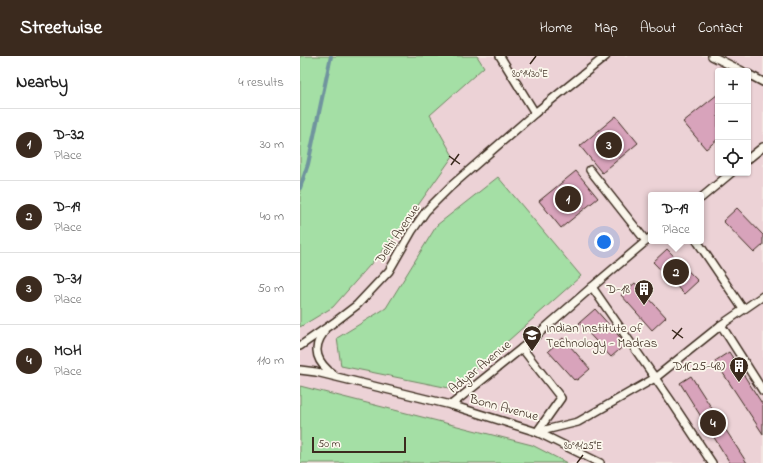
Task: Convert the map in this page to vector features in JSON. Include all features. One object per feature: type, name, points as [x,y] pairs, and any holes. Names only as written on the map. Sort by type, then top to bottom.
[{"type":"lane","points":[[500,56],[535,113]]},
{"type":"lane","name":"Delhi Avenue","points":[[300,346],[358,305],[389,271],[412,231],[426,211],[450,187],[535,113],[606,56]]},
{"type":"lane","points":[[712,56],[736,68]]},
{"type":"lane","points":[[751,76],[763,82]]},
{"type":"lane","points":[[751,157],[763,147]]},
{"type":"lane","points":[[590,170],[648,239]]},
{"type":"lane","points":[[704,196],[727,176]]},
{"type":"lane","name":"Adyar Avenue","points":[[450,405],[522,348],[648,239]]},
{"type":"lane","points":[[699,244],[743,309]]},
{"type":"lane","points":[[592,287],[712,463]]},
{"type":"lane","name":"Bonn Avenue","points":[[300,370],[316,372],[450,405],[537,432],[578,422],[655,378],[721,325],[763,296]]},
{"type":"lane","points":[[721,325],[763,391]]},
{"type":"lane","points":[[327,327],[318,340],[318,356],[325,367],[335,377]]},
{"type":"lane","points":[[522,348],[561,398],[537,432],[600,463]]},
{"type":"shaded area","name":"Indian Institute of Technology - Madras","points":[[300,56],[763,56],[763,463],[300,463]]},
{"type":"green space","points":[[300,56],[477,56],[484,67],[430,115],[453,156],[399,232],[333,307],[300,327]]},
{"type":"green space","points":[[498,177],[581,276],[454,389],[341,366],[337,338],[386,308],[437,225]]},
{"type":"green space","points":[[300,386],[532,445],[567,463],[300,463]]},
{"type":"building","points":[[715,96],[715,142],[706,149],[683,122]]},
{"type":"building","points":[[616,116],[638,143],[602,173],[580,146]]},
{"type":"building","points":[[576,171],[598,198],[561,228],[539,201]]},
{"type":"building","points":[[737,208],[763,235],[763,245],[754,253],[723,221]]},
{"type":"building","points":[[667,249],[698,281],[684,294],[653,262]]},
{"type":"building","name":"D-18","points":[[635,283],[666,317],[652,330],[621,295]]},
{"type":"building","points":[[595,309],[626,344],[611,357],[579,323]]},
{"type":"building","points":[[563,338],[590,369],[577,380],[574,380],[548,351]]},
{"type":"building","name":"D1(25-48)","points":[[729,352],[763,405],[763,434],[715,361]]},
{"type":"building","points":[[691,376],[747,463],[730,463],[680,383]]},
{"type":"waterway","points":[[300,188],[308,164],[331,56]]},
{"type":"place","name":"D-31","points":[[609,145]]},
{"type":"place","name":"D-32","points":[[568,199]]},
{"type":"place","name":"D-19","points":[[676,272]]},
{"type":"place","name":"D-18","points":[[644,306]]},
{"type":"place","name":"Indian Institute of Technology - Madras","points":[[532,352]]},
{"type":"place","name":"D1(25-48)","points":[[739,383]]},
{"type":"place","name":"MOH","points":[[713,423]]}]
